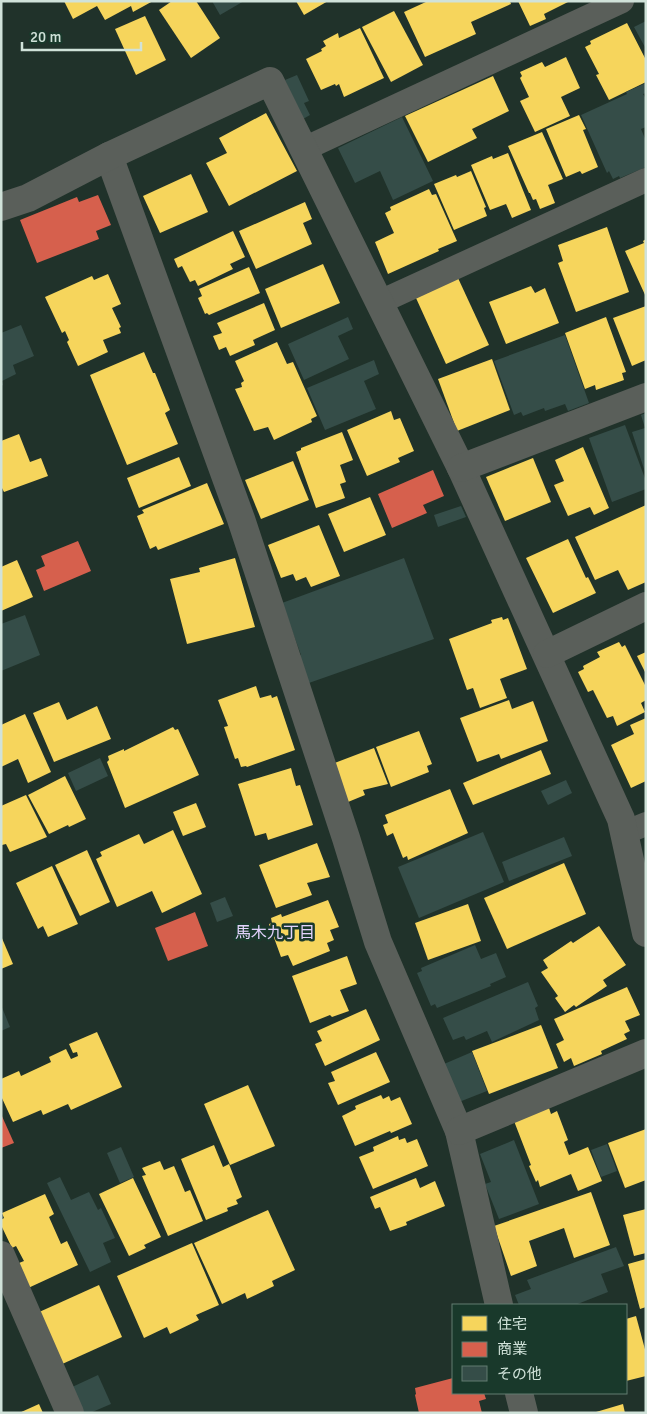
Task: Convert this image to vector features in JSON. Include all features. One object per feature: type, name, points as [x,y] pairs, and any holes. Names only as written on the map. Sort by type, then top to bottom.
[{"type":"street","points":[[1,207],[28,198],[109,156],[270,81],[461,468],[621,819],[635,828],[646,932]]},
{"type":"street","points":[[109,156],[241,519],[346,838],[378,942],[459,1131],[499,1304]]},
{"type":"street","points":[[461,468],[646,397]]},
{"type":"street","points":[[546,654],[646,606]]},
{"type":"street","points":[[459,1131],[646,1053]]},
{"type":"street","points":[[1,1255],[70,1413]]},
{"type":"street","points":[[519,1394],[524,1413]]},
{"type":"lane","points":[[304,149],[622,1]]},
{"type":"lane","points":[[380,302],[646,180]]},
{"type":"building: 住宅","points":[[64,1],[153,1],[133,12],[131,6],[105,20],[97,6],[73,19]]},
{"type":"building: 住宅","points":[[172,1],[196,1],[220,38],[191,58],[159,10]]},
{"type":"building: 住宅","points":[[296,1],[328,1],[304,15]]},
{"type":"building: 住宅","points":[[428,1],[510,1],[511,4],[471,22],[476,34],[425,57],[404,12]]},
{"type":"building: 住宅","points":[[518,1],[570,1],[544,14],[546,19],[530,26]]},
{"type":"building: 住宅","points":[[394,11],[423,65],[391,82],[362,27]]},
{"type":"building: 住宅","points":[[145,16],[166,60],[136,75],[115,29]]},
{"type":"building: 住宅","points":[[627,23],[646,60],[646,82],[609,100],[596,75],[599,74],[585,47],[591,44],[590,41]]},
{"type":"building: 住宅","points":[[360,28],[384,78],[344,97],[339,84],[321,90],[306,59],[322,51],[321,49],[326,46],[323,41],[338,33],[339,38]]},
{"type":"building: 住宅","points":[[566,57],[580,88],[561,97],[570,116],[535,132],[520,101],[529,97],[520,78],[522,76],[520,72],[542,62],[545,67]]},
{"type":"building: 住宅","points":[[493,76],[509,111],[472,129],[477,138],[428,162],[405,116]]},
{"type":"building: 住宅","points":[[266,113],[297,171],[229,206],[206,163],[227,153],[219,138]]},
{"type":"building: 住宅","points":[[579,115],[586,129],[583,130],[598,167],[582,174],[580,171],[566,177],[546,129]]},
{"type":"building: 住宅","points":[[542,132],[563,179],[548,185],[555,203],[540,209],[536,199],[533,200],[529,193],[508,146]]},
{"type":"building: 住宅","points":[[508,153],[531,210],[512,218],[506,204],[490,210],[471,165],[492,156],[493,159]]},
{"type":"building: 住宅","points":[[471,171],[486,207],[484,208],[487,216],[454,230],[434,184]]},
{"type":"building: 住宅","points":[[191,174],[208,212],[160,233],[143,196]]},
{"type":"building: 住宅","points":[[429,189],[432,195],[436,194],[457,241],[388,274],[375,242],[394,233],[385,213],[391,210],[390,207]]},
{"type":"building: 住宅","points":[[305,202],[312,219],[303,223],[312,244],[256,269],[239,231]]},
{"type":"building: 住宅","points":[[607,227],[629,292],[576,312],[558,263],[563,261],[558,245]]},
{"type":"building: 住宅","points":[[233,231],[245,257],[230,264],[233,269],[198,286],[195,280],[190,282],[182,266],[178,268],[174,259]]},
{"type":"building: 住宅","points":[[646,239],[646,297],[625,251],[644,243],[643,241]]},
{"type":"building: 住宅","points":[[323,264],[340,303],[281,328],[265,289]]},
{"type":"building: 住宅","points":[[249,267],[260,293],[209,315],[205,314],[198,298],[202,296],[199,289]]},
{"type":"building: 住宅","points":[[108,274],[121,304],[112,308],[121,327],[119,328],[121,333],[103,340],[108,352],[78,366],[67,342],[69,340],[65,331],[62,333],[45,297],[92,276],[94,280]]},
{"type":"building: 住宅","points":[[458,278],[489,345],[446,364],[416,298]]},
{"type":"building: 住宅","points":[[531,286],[535,293],[545,288],[559,323],[506,344],[489,302]]},
{"type":"building: 住宅","points":[[264,303],[275,330],[253,340],[255,345],[230,356],[226,347],[219,350],[213,336],[222,333],[217,323]]},
{"type":"building: 住宅","points":[[646,306],[646,360],[632,366],[613,318]]},
{"type":"building: 住宅","points":[[606,317],[626,372],[622,373],[624,380],[596,390],[595,385],[585,389],[565,333]]},
{"type":"building: 住宅","points":[[277,342],[287,364],[293,362],[317,416],[311,419],[312,422],[274,440],[268,427],[254,431],[235,389],[242,387],[241,383],[244,381],[235,361]]},
{"type":"building: 住宅","points":[[144,352],[170,410],[165,413],[178,444],[127,465],[90,375]]},
{"type":"building: 住宅","points":[[492,359],[510,410],[457,431],[438,379]]},
{"type":"building: 住宅","points":[[391,411],[394,420],[400,418],[414,451],[398,458],[400,462],[367,476],[347,430]]},
{"type":"building: 住宅","points":[[342,432],[353,460],[340,465],[346,482],[340,484],[345,498],[316,508],[296,452],[301,450],[301,448]]},
{"type":"building: 住宅","points":[[19,434],[30,462],[41,458],[48,476],[4,492],[1,486],[1,441]]},
{"type":"building: 住宅","points":[[583,447],[609,508],[594,515],[590,507],[568,516],[554,485],[564,481],[555,460]]},
{"type":"building: 住宅","points":[[179,457],[191,486],[139,508],[127,478]]},
{"type":"building: 住宅","points":[[533,458],[551,502],[505,521],[486,477]]},
{"type":"building: 住宅","points":[[293,461],[309,500],[261,519],[245,480]]},
{"type":"building: 住宅","points":[[207,483],[224,524],[158,550],[156,546],[150,549],[137,516],[144,513],[142,510]]},
{"type":"building: 住宅","points":[[370,497],[386,535],[344,552],[328,514]]},
{"type":"building: 住宅","points":[[646,505],[646,582],[628,590],[618,570],[595,580],[575,537]]},
{"type":"building: 住宅","points":[[319,525],[340,576],[311,587],[306,577],[296,581],[293,574],[281,578],[268,545]]},
{"type":"building: 住宅","points":[[568,539],[586,578],[588,577],[596,593],[553,613],[526,558]]},
{"type":"building: 住宅","points":[[235,558],[255,627],[187,644],[170,579],[200,572],[199,568]]},
{"type":"building: 住宅","points":[[17,560],[33,597],[1,611],[1,567]]},
{"type":"building: 住宅","points":[[502,617],[503,620],[508,618],[527,669],[500,679],[507,698],[480,708],[473,688],[467,690],[449,639],[492,623],[491,620]]},
{"type":"building: 住宅","points":[[619,642],[622,647],[625,645],[646,687],[646,700],[641,703],[645,712],[617,726],[613,716],[607,718],[593,690],[588,692],[578,672],[584,669],[583,666],[600,657],[597,652]]},
{"type":"building: 住宅","points":[[646,652],[646,674],[637,656]]},
{"type":"building: 住宅","points":[[256,686],[260,698],[271,695],[272,698],[277,696],[295,750],[247,767],[241,767],[238,758],[235,759],[224,727],[228,726],[218,700]]},
{"type":"building: 住宅","points":[[509,700],[512,709],[533,701],[548,741],[501,759],[499,754],[477,762],[460,718]]},
{"type":"building: 住宅","points":[[59,702],[67,720],[97,706],[111,739],[54,762],[33,713]]},
{"type":"building: 住宅","points":[[25,714],[51,772],[28,783],[18,759],[1,767],[1,725]]},
{"type":"building: 住宅","points":[[646,718],[646,781],[631,788],[611,745],[634,734],[630,725]]},
{"type":"building: 住宅","points":[[173,727],[175,730],[178,729],[199,775],[125,808],[107,762],[109,760],[108,756],[124,749],[124,751]]},
{"type":"building: 住宅","points":[[419,731],[432,764],[427,766],[429,772],[391,787],[376,747]]},
{"type":"building: 住宅","points":[[374,748],[388,784],[363,790],[365,795],[348,802],[332,764]]},
{"type":"building: 住宅","points":[[541,750],[551,774],[473,805],[463,783]]},
{"type":"building: 住宅","points":[[291,768],[296,786],[300,785],[313,825],[268,840],[266,833],[255,836],[238,784]]},
{"type":"building: 住宅","points":[[65,776],[86,819],[49,834],[28,795]]},
{"type":"building: 住宅","points":[[450,789],[468,833],[408,860],[407,856],[403,858],[393,833],[387,836],[383,825],[388,823],[385,815]]},
{"type":"building: 住宅","points":[[26,795],[47,837],[10,852],[6,844],[2,845],[1,843],[1,806]]},
{"type":"building: 住宅","points":[[196,803],[206,827],[183,836],[173,812]]},
{"type":"building: 住宅","points":[[173,830],[202,894],[162,913],[152,891],[117,907],[96,859],[102,856],[100,852],[139,834],[144,844]]},
{"type":"building: 住宅","points":[[317,843],[330,877],[307,883],[312,895],[276,908],[259,865]]},
{"type":"building: 住宅","points":[[87,850],[110,902],[80,916],[55,865]]},
{"type":"building: 住宅","points":[[564,863],[586,914],[507,949],[484,898]]},
{"type":"building: 住宅","points":[[52,866],[78,924],[48,937],[43,926],[38,929],[16,883]]},
{"type":"building: 住宅","points":[[328,900],[339,927],[330,930],[334,940],[327,943],[330,951],[293,966],[288,955],[281,957],[269,924],[272,923],[271,918],[281,914],[282,917]]},
{"type":"building: 住宅","points":[[468,904],[481,941],[428,960],[415,923]]},
{"type":"building: 住宅","points":[[599,926],[626,965],[603,980],[607,986],[576,1007],[574,1005],[565,1012],[555,998],[558,996],[541,972],[548,968],[543,960],[571,941],[573,943]]},
{"type":"building: 住宅","points":[[1,936],[13,964],[1,969]]},
{"type":"building: 住宅","points":[[347,956],[357,984],[340,990],[349,1011],[332,1017],[330,1015],[310,1023],[292,976]]},
{"type":"building: 住宅","points":[[627,987],[640,1015],[625,1021],[630,1031],[624,1034],[627,1039],[601,1051],[602,1054],[574,1066],[571,1058],[564,1062],[556,1044],[564,1040],[554,1019]]},
{"type":"building: 住宅","points":[[366,1009],[380,1040],[325,1066],[315,1044],[322,1041],[317,1031]]},
{"type":"building: 住宅","points":[[541,1025],[558,1068],[489,1094],[472,1051]]},
{"type":"building: 住宅","points":[[97,1032],[122,1087],[71,1110],[68,1104],[43,1115],[41,1110],[13,1122],[1,1096],[1,1079],[19,1071],[21,1076],[51,1062],[49,1057],[66,1049],[71,1059],[78,1056],[77,1052],[73,1053],[69,1044]]},
{"type":"building: 住宅","points":[[376,1052],[390,1082],[338,1105],[328,1083],[335,1081],[331,1072]]},
{"type":"building: 住宅","points":[[248,1085],[275,1146],[230,1165],[204,1104]]},
{"type":"building: 住宅","points":[[381,1095],[383,1099],[389,1096],[391,1101],[400,1097],[412,1124],[355,1146],[342,1116],[356,1109],[355,1106]]},
{"type":"building: 住宅","points":[[549,1108],[551,1114],[557,1111],[568,1140],[564,1142],[569,1155],[588,1147],[602,1181],[578,1191],[571,1174],[540,1187],[538,1180],[536,1182],[514,1121]]},
{"type":"building: 住宅","points":[[646,1129],[646,1180],[625,1188],[608,1143]]},
{"type":"building: 住宅","points":[[398,1136],[399,1140],[405,1138],[407,1143],[417,1139],[428,1166],[373,1189],[359,1157],[374,1151],[373,1147]]},
{"type":"building: 住宅","points":[[214,1145],[223,1167],[229,1164],[242,1197],[236,1200],[238,1204],[227,1208],[228,1211],[206,1220],[181,1159]]},
{"type":"building: 住宅","points":[[160,1161],[164,1170],[174,1166],[185,1192],[190,1190],[203,1221],[168,1236],[142,1176],[146,1175],[142,1168]]},
{"type":"building: 住宅","points":[[133,1178],[161,1237],[144,1245],[146,1248],[129,1256],[99,1194]]},
{"type":"building: 住宅","points":[[416,1178],[420,1188],[435,1181],[445,1206],[406,1222],[407,1225],[390,1231],[380,1207],[375,1209],[370,1197]]},
{"type":"building: 住宅","points":[[591,1192],[610,1245],[574,1258],[564,1228],[529,1241],[537,1266],[511,1276],[494,1226]]},
{"type":"building: 住宅","points":[[45,1194],[54,1214],[49,1217],[61,1244],[67,1241],[78,1265],[26,1289],[14,1265],[24,1261],[16,1246],[12,1248],[1,1225],[1,1220],[4,1218],[2,1213]]},
{"type":"building: 住宅","points":[[646,1209],[646,1253],[634,1256],[623,1215]]},
{"type":"building: 住宅","points":[[268,1210],[295,1270],[272,1281],[274,1286],[247,1299],[245,1293],[222,1304],[194,1243]]},
{"type":"building: 住宅","points":[[192,1243],[219,1305],[196,1315],[199,1320],[170,1334],[167,1327],[144,1338],[117,1276]]},
{"type":"building: 住宅","points":[[646,1259],[646,1307],[640,1309],[628,1264]]},
{"type":"building: 住宅","points":[[99,1285],[122,1337],[60,1365],[37,1313]]},
{"type":"building: 住宅","points":[[636,1316],[646,1353],[646,1376],[627,1381],[627,1319]]},
{"type":"building: 住宅","points":[[39,1404],[43,1413],[19,1413]]},
{"type":"building: 住宅","points":[[623,1404],[625,1413],[596,1412]]},
{"type":"building: 商業","points":[[98,195],[111,225],[96,231],[99,239],[37,263],[20,220],[77,197],[79,202]]},
{"type":"building: 商業","points":[[433,470],[444,496],[423,505],[427,513],[392,528],[378,494]]},
{"type":"building: 商業","points":[[78,541],[91,571],[44,591],[36,570],[45,566],[41,556]]},
{"type":"building: 商業","points":[[195,912],[208,946],[168,961],[155,928]]},
{"type":"building: 商業","points":[[1,1114],[14,1143],[1,1148]]},
{"type":"building: 商業","points":[[452,1378],[452,1394],[484,1394],[486,1399],[479,1401],[482,1413],[419,1413],[415,1388]]},
{"type":"building: その他","points":[[212,1],[244,1],[220,15]]},
{"type":"building: その他","points":[[646,21],[646,49],[634,27]]},
{"type":"building: その他","points":[[297,75],[309,101],[304,103],[310,115],[303,119],[285,80]]},
{"type":"building: その他","points":[[646,83],[646,93],[643,94],[646,99],[646,127],[641,129],[646,141],[646,167],[613,179],[609,171],[607,173],[581,115]]},
{"type":"building: その他","points":[[402,117],[433,181],[393,200],[380,171],[355,183],[338,148]]},
{"type":"building: その他","points":[[348,317],[353,329],[338,336],[349,359],[304,380],[288,344]]},
{"type":"building: その他","points":[[21,325],[34,356],[13,365],[16,374],[2,381],[3,385],[1,386],[1,333]]},
{"type":"building: その他","points":[[565,335],[589,403],[568,411],[565,404],[545,411],[544,408],[523,416],[521,412],[514,415],[494,361]]},
{"type":"building: その他","points":[[374,360],[379,374],[364,381],[376,409],[325,430],[307,388]]},
{"type":"building: その他","points":[[646,413],[645,472],[632,432],[645,428],[641,415]]},
{"type":"building: その他","points":[[625,425],[646,481],[646,489],[612,502],[589,438]]},
{"type":"building: その他","points":[[461,506],[466,517],[438,527],[434,515]]},
{"type":"building: その他","points":[[404,558],[434,639],[306,684],[297,657],[301,655],[282,603]]},
{"type":"building: その他","points":[[25,615],[40,655],[1,671],[1,624]]},
{"type":"building: その他","points":[[100,758],[108,776],[76,791],[68,773]]},
{"type":"building: その他","points":[[566,780],[572,793],[548,805],[541,791]]},
{"type":"building: その他","points":[[483,832],[504,882],[419,918],[398,867]]},
{"type":"building: その他","points":[[564,837],[572,856],[509,881],[502,862]]},
{"type":"building: その他","points":[[225,897],[233,916],[217,922],[210,903]]},
{"type":"building: その他","points":[[475,945],[481,959],[496,953],[506,977],[490,984],[491,986],[437,1008],[435,1004],[431,1006],[417,973],[422,971],[421,968]]},
{"type":"building: その他","points":[[528,982],[538,1006],[535,1008],[539,1020],[492,1042],[487,1031],[466,1040],[464,1036],[453,1040],[443,1018]]},
{"type":"building: その他","points":[[1,1005],[10,1027],[1,1031]]},
{"type":"building: その他","points":[[472,1052],[487,1091],[459,1102],[444,1064]]},
{"type":"building: その他","points":[[514,1140],[539,1204],[499,1219],[485,1184],[491,1182],[480,1154]]},
{"type":"building: その他","points":[[607,1144],[617,1171],[601,1177],[591,1150]]},
{"type":"building: その他","points":[[121,1147],[134,1177],[120,1183],[107,1153]]},
{"type":"building: その他","points":[[60,1177],[71,1200],[89,1192],[98,1210],[101,1208],[115,1238],[103,1243],[111,1262],[90,1272],[47,1183]]},
{"type":"building: その他","points":[[616,1247],[624,1266],[601,1274],[608,1292],[578,1304],[519,1304],[515,1295],[531,1289],[527,1280]]},
{"type":"building: その他","points":[[98,1375],[111,1404],[90,1413],[81,1413],[70,1388]]},
{"type":"district","name":"馬木九丁目","points":[[275,932]]}]
